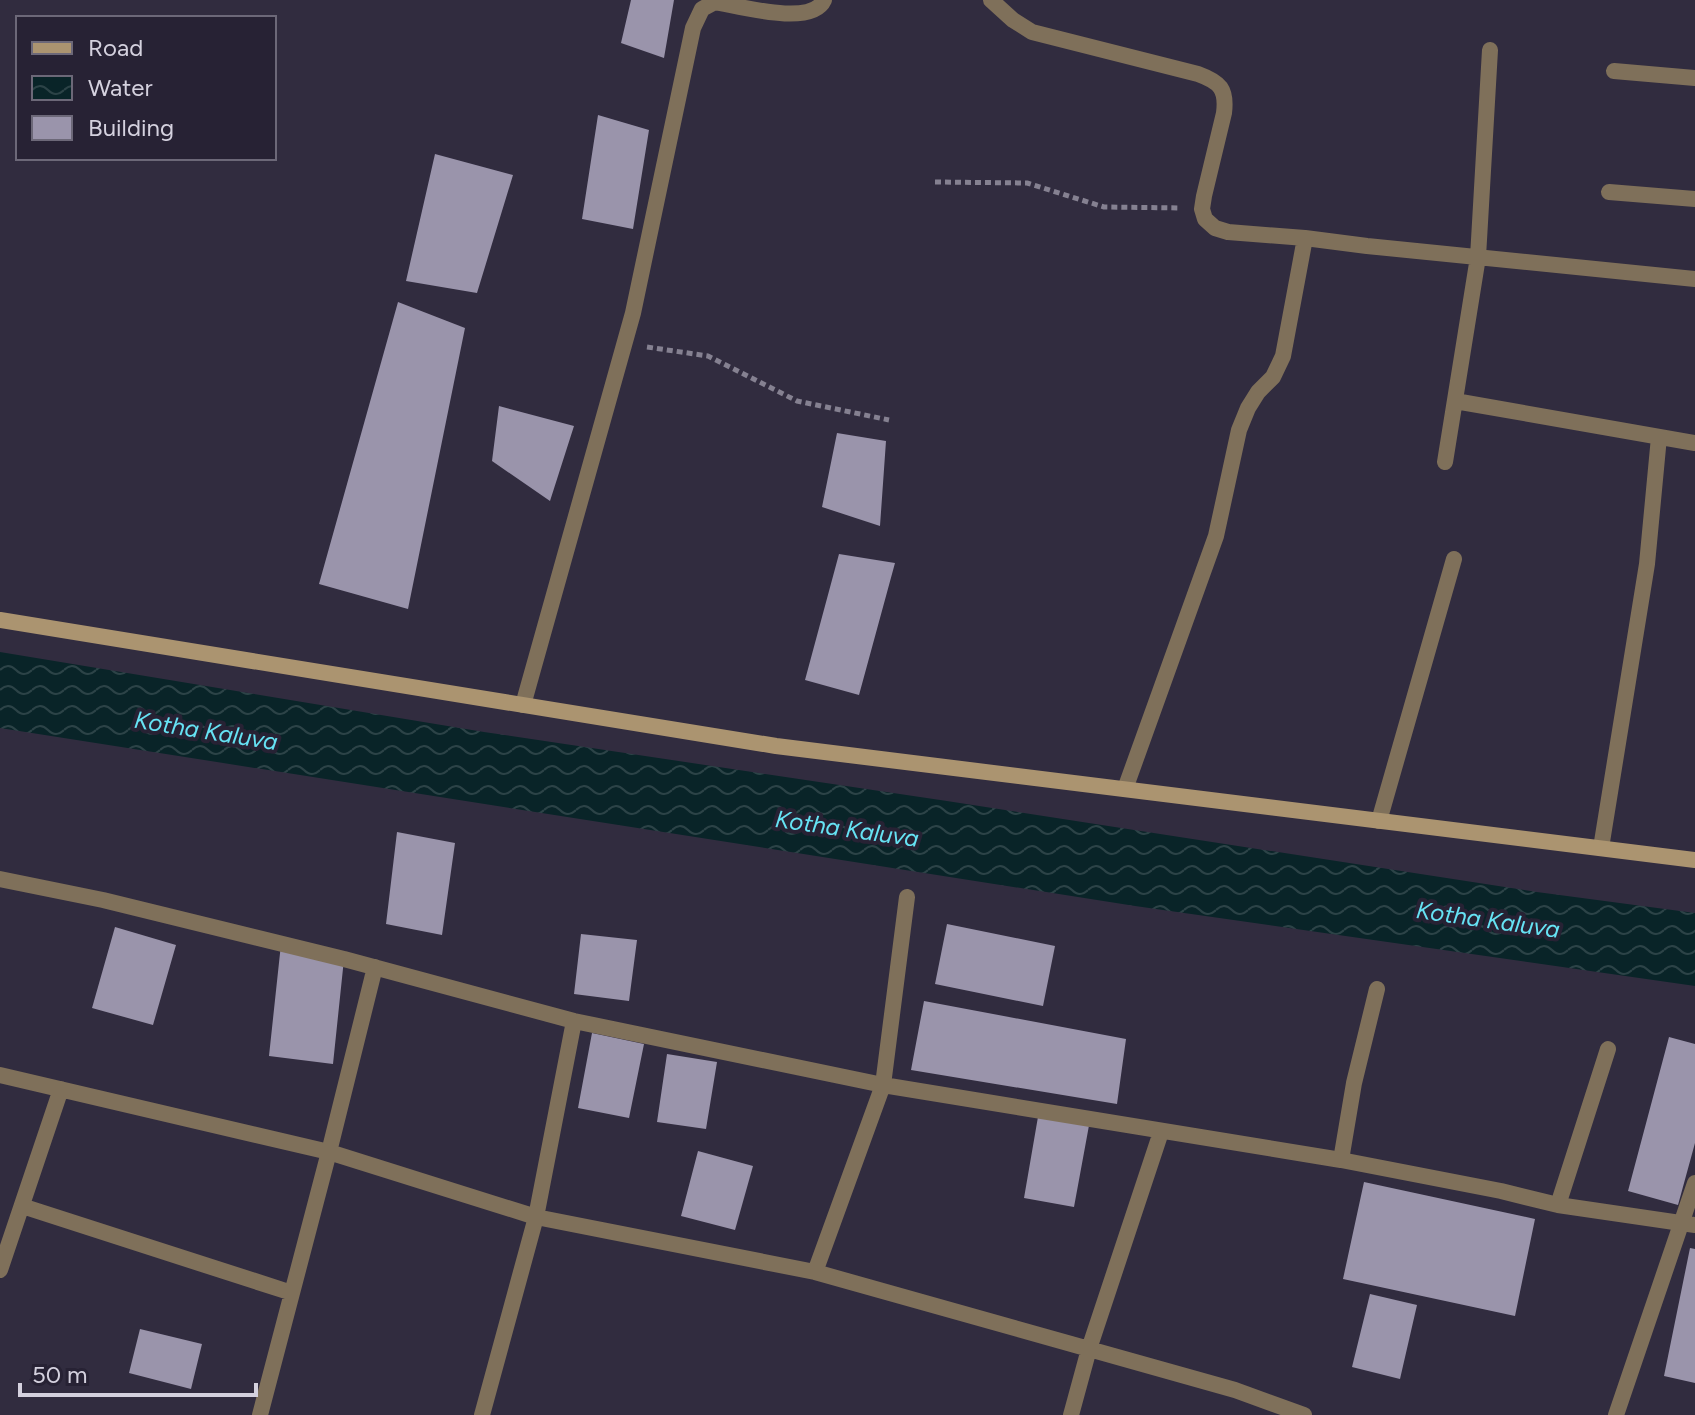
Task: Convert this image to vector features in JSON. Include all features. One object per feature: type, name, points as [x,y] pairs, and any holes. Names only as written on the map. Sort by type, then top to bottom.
[{"type":"main road","points":[[0,620],[776,746],[1695,860]]},
{"type":"street","points":[[523,705],[633,313],[693,28],[702,9],[715,2],[783,14],[808,13],[821,7],[824,0]]},
{"type":"street","points":[[991,0],[1032,32],[1198,74],[1221,87],[1224,113],[1202,209],[1205,219],[1215,228],[1228,232],[1695,279]]},
{"type":"street","points":[[1445,462],[1478,257],[1490,50]]},
{"type":"street","points":[[1614,71],[1695,78]]},
{"type":"street","points":[[1609,192],[1695,199]]},
{"type":"street","points":[[1125,789],[1216,536],[1239,430],[1248,408],[1273,377],[1283,356],[1305,238]]},
{"type":"street","points":[[1455,401],[1695,443]]},
{"type":"street","points":[[1601,848],[1647,564],[1659,437]]},
{"type":"street","points":[[1379,821],[1454,559]]},
{"type":"street","points":[[0,879],[103,900],[375,967],[574,1021],[883,1085],[1341,1160],[1558,1205],[1688,1224]]},
{"type":"street","points":[[815,1272],[883,1085],[907,897]]},
{"type":"street","points":[[260,1415],[375,967]]},
{"type":"street","points":[[1341,1160],[1354,1083],[1377,989]]},
{"type":"street","points":[[482,1415],[536,1217],[574,1021]]},
{"type":"street","points":[[1558,1205],[1608,1049]]},
{"type":"street","points":[[0,1075],[329,1152],[536,1217],[815,1272],[1235,1390],[1304,1415]]},
{"type":"street","points":[[0,1270],[61,1089]]},
{"type":"street","points":[[1071,1415],[1089,1349],[1161,1132]]},
{"type":"street","points":[[1616,1415],[1688,1224],[1695,1183]]},
{"type":"street","points":[[22,1206],[292,1293]]},
{"type":"path","points":[[935,182],[1027,183],[1104,207],[1202,209]]},
{"type":"path","points":[[625,343],[708,356],[797,401],[889,420]]},
{"type":"water","name":"Kotha Kaluva","points":[[0,652],[484,732],[1537,892],[1695,913],[1695,986],[1135,906],[0,728]]},
{"type":"building","points":[[631,0],[674,0],[664,58],[621,43]]},
{"type":"building","points":[[598,115],[649,130],[633,229],[582,219]]},
{"type":"building","points":[[435,154],[513,175],[477,293],[406,281]]},
{"type":"building","points":[[398,302],[465,328],[408,609],[319,584]]},
{"type":"building","points":[[499,406],[574,426],[550,501],[492,461]]},
{"type":"building","points":[[837,433],[886,441],[880,526],[822,507]]},
{"type":"building","points":[[839,554],[895,563],[859,695],[805,680]]},
{"type":"building","points":[[397,832],[455,843],[442,935],[386,924]]},
{"type":"building","points":[[947,924],[1055,946],[1043,1006],[935,984]]},
{"type":"building","points":[[115,927],[176,945],[153,1025],[92,1008]]},
{"type":"building","points":[[581,934],[637,940],[629,1001],[574,994]]},
{"type":"building","points":[[281,944],[344,959],[333,1064],[269,1056]]},
{"type":"building","points":[[924,1001],[1126,1039],[1117,1104],[911,1070]]},
{"type":"building","points":[[592,1033],[644,1044],[629,1118],[578,1108]]},
{"type":"building","points":[[1669,1037],[1695,1044],[1695,1143],[1678,1205],[1628,1191]]},
{"type":"building","points":[[667,1054],[717,1062],[706,1129],[657,1122]]},
{"type":"building","points":[[1039,1111],[1090,1120],[1074,1207],[1024,1198]]},
{"type":"building","points":[[698,1151],[753,1166],[735,1230],[681,1216]]},
{"type":"building","points":[[1364,1182],[1535,1219],[1515,1316],[1343,1279]]},
{"type":"building","points":[[1690,1248],[1695,1249],[1695,1383],[1664,1376]]},
{"type":"building","points":[[1370,1294],[1417,1305],[1400,1379],[1352,1367]]},
{"type":"building","points":[[140,1329],[202,1344],[191,1389],[129,1373]]}]
